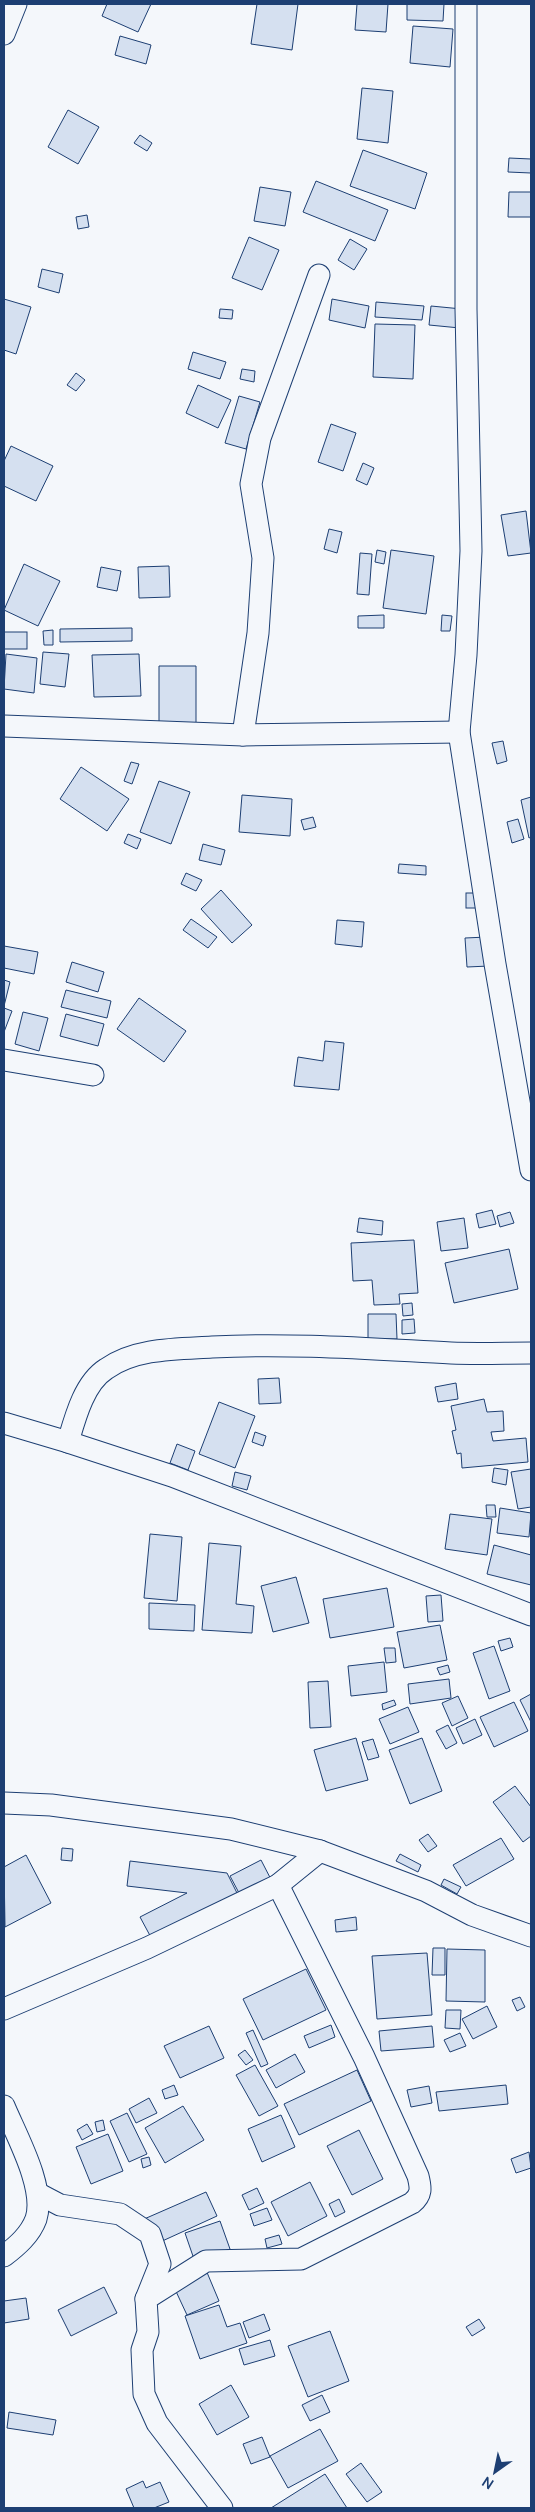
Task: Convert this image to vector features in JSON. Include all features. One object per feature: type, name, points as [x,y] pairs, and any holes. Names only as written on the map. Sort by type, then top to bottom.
[{"type":"street","points":[[4,34],[16,4]]},
{"type":"street","points":[[466,4],[466,299],[471,551],[466,655],[458,732],[495,964],[531,1170]]},
{"type":"street","points":[[243,734],[258,633],[263,558],[251,484],[260,438],[319,275]]},
{"type":"street","points":[[4,726],[243,734],[458,732]]},
{"type":"street","points":[[4,1060],[93,1075]]},
{"type":"street","points":[[68,1442],[74,1420],[91,1384],[104,1370],[128,1356],[184,1349],[258,1345],[350,1347],[454,1353],[531,1353]]},
{"type":"street","points":[[4,1423],[172,1476],[531,1615]]},
{"type":"street","points":[[4,1803],[50,1805],[222,1828],[320,1851],[426,1891],[472,1915],[531,1936]]},
{"type":"street","points":[[4,2009],[147,1948],[278,1885],[320,1851]]},
{"type":"street","points":[[146,2299],[206,2261],[300,2259],[412,2203],[420,2194],[421,2188],[418,2176],[364,2056],[278,1885]]},
{"type":"street","points":[[4,2106],[39,2194],[36,2219],[22,2242],[4,2256]]},
{"type":"street","points":[[39,2194],[60,2205],[120,2214],[150,2234],[160,2264],[146,2299],[148,2332],[142,2350],[144,2394],[157,2423],[222,2508]]},
{"type":"building","points":[[107,4],[151,4],[138,32],[102,16]]},
{"type":"building","points":[[257,4],[298,4],[292,50],[251,44]]},
{"type":"building","points":[[357,4],[388,4],[386,32],[355,30]]},
{"type":"building","points":[[407,4],[444,4],[443,21],[407,20]]},
{"type":"building","points":[[413,26],[453,29],[450,67],[410,63]]},
{"type":"building","points":[[120,36],[151,45],[146,64],[115,55]]},
{"type":"building","points":[[362,88],[393,91],[388,143],[357,139]]},
{"type":"building","points":[[68,110],[99,127],[78,164],[48,147]]},
{"type":"building","points":[[140,135],[152,143],[147,151],[134,143]]},
{"type":"building","points":[[363,150],[427,173],[415,209],[350,186]]},
{"type":"building","points":[[509,158],[531,159],[531,173],[508,172]]},
{"type":"building","points":[[316,181],[388,210],[375,241],[303,212]]},
{"type":"building","points":[[260,187],[291,192],[285,226],[254,221]]},
{"type":"building","points":[[509,192],[531,192],[531,217],[508,217]]},
{"type":"building","points":[[87,215],[89,227],[78,229],[76,217]]},
{"type":"building","points":[[249,237],[279,250],[262,290],[232,278]]},
{"type":"building","points":[[350,239],[367,249],[354,270],[338,260]]},
{"type":"building","points":[[42,269],[63,274],[59,293],[38,287]]},
{"type":"building","points":[[4,299],[31,307],[16,354],[4,350]]},
{"type":"building","points":[[332,299],[369,306],[365,328],[329,320]]},
{"type":"building","points":[[376,302],[424,306],[422,320],[375,317]]},
{"type":"building","points":[[431,306],[462,309],[460,328],[429,325]]},
{"type":"building","points":[[220,309],[233,310],[232,319],[219,318]]},
{"type":"building","points":[[375,324],[415,325],[413,379],[373,377]]},
{"type":"building","points":[[193,352],[226,362],[220,379],[188,369]]},
{"type":"building","points":[[242,369],[255,371],[254,382],[240,379]]},
{"type":"building","points":[[76,373],[85,380],[76,391],[67,385]]},
{"type":"building","points":[[198,385],[231,400],[218,428],[186,413]]},
{"type":"building","points":[[239,396],[260,402],[246,449],[225,443]]},
{"type":"building","points":[[331,424],[356,433],[343,471],[318,462]]},
{"type":"building","points":[[11,446],[53,466],[36,501],[4,486],[4,461]]},
{"type":"building","points":[[363,463],[374,468],[367,485],[356,480]]},
{"type":"building","points":[[526,511],[531,553],[508,556],[501,515]]},
{"type":"building","points":[[329,529],[342,532],[337,553],[324,549]]},
{"type":"building","points":[[377,550],[386,552],[384,564],[375,562]]},
{"type":"building","points":[[391,550],[434,556],[426,614],[383,608]]},
{"type":"building","points":[[360,553],[372,554],[369,595],[357,594]]},
{"type":"building","points":[[24,564],[60,581],[38,626],[4,610]]},
{"type":"building","points":[[169,566],[170,597],[139,598],[138,567]]},
{"type":"building","points":[[101,567],[121,571],[117,591],[97,587]]},
{"type":"building","points":[[384,615],[384,628],[358,628],[358,616]]},
{"type":"building","points":[[442,615],[452,616],[450,631],[441,631]]},
{"type":"building","points":[[132,628],[132,641],[60,642],[60,629]]},
{"type":"building","points":[[53,630],[53,645],[44,645],[43,631]]},
{"type":"building","points":[[4,632],[27,632],[27,649],[4,649]]},
{"type":"building","points":[[43,652],[69,654],[65,687],[40,684]]},
{"type":"building","points":[[6,654],[37,658],[34,693],[4,689]]},
{"type":"building","points":[[139,654],[141,696],[94,697],[92,655]]},
{"type":"building","points":[[159,666],[196,666],[196,727],[159,726]]},
{"type":"building","points":[[503,741],[507,761],[497,764],[492,743]]},
{"type":"building","points":[[131,762],[139,764],[132,784],[124,781]]},
{"type":"building","points":[[81,767],[129,799],[107,831],[60,799]]},
{"type":"building","points":[[159,781],[190,792],[171,844],[140,832]]},
{"type":"building","points":[[242,795],[292,799],[290,836],[239,832]]},
{"type":"building","points":[[531,797],[531,837],[529,838],[521,800]]},
{"type":"building","points":[[313,817],[316,827],[304,830],[301,820]]},
{"type":"building","points":[[518,819],[524,839],[512,843],[507,822]]},
{"type":"building","points":[[128,834],[141,839],[137,849],[124,843]]},
{"type":"building","points":[[203,844],[225,850],[221,865],[199,860]]},
{"type":"building","points":[[399,864],[426,866],[426,875],[398,873]]},
{"type":"building","points":[[186,873],[202,880],[196,891],[181,884]]},
{"type":"building","points":[[221,890],[252,925],[232,943],[201,909]]},
{"type":"building","points":[[466,893],[477,893],[477,908],[466,908]]},
{"type":"building","points":[[191,919],[217,937],[208,948],[183,930]]},
{"type":"building","points":[[337,920],[364,922],[362,947],[335,944]]},
{"type":"building","points":[[487,937],[489,966],[467,967],[465,938]]},
{"type":"building","points":[[4,946],[38,952],[34,974],[4,968]]},
{"type":"building","points":[[72,962],[104,972],[98,992],[66,982]]},
{"type":"building","points":[[4,980],[10,982],[4,1006]]},
{"type":"building","points":[[66,990],[111,1001],[107,1018],[61,1007]]},
{"type":"building","points":[[139,998],[186,1031],[164,1062],[117,1029]]},
{"type":"building","points":[[4,1008],[12,1011],[4,1032]]},
{"type":"building","points":[[23,1012],[48,1018],[39,1051],[15,1044]]},
{"type":"building","points":[[66,1014],[104,1024],[98,1046],[60,1036]]},
{"type":"building","points":[[325,1041],[344,1043],[339,1090],[294,1086],[298,1057],[323,1061]]},
{"type":"building","points":[[492,1210],[496,1224],[479,1228],[476,1214]]},
{"type":"building","points":[[510,1212],[514,1223],[500,1227],[497,1216]]},
{"type":"building","points":[[359,1218],[383,1221],[382,1235],[357,1232]]},
{"type":"building","points":[[464,1218],[468,1248],[441,1251],[437,1222]]},
{"type":"building","points":[[414,1240],[418,1293],[399,1294],[400,1304],[374,1305],[372,1280],[353,1281],[351,1243]]},
{"type":"building","points":[[509,1249],[518,1289],[454,1303],[445,1263]]},
{"type":"building","points":[[412,1303],[413,1315],[403,1316],[402,1304]]},
{"type":"building","points":[[368,1314],[396,1314],[397,1339],[368,1339]]},
{"type":"building","points":[[414,1319],[415,1333],[402,1334],[402,1320]]},
{"type":"building","points":[[279,1378],[281,1403],[259,1404],[258,1379]]},
{"type":"building","points":[[456,1383],[458,1399],[438,1402],[435,1387]]},
{"type":"building","points":[[484,1399],[487,1412],[503,1411],[504,1431],[491,1432],[493,1441],[526,1438],[528,1462],[462,1468],[461,1453],[457,1454],[452,1431],[456,1430],[451,1406]]},
{"type":"building","points":[[219,1402],[255,1416],[235,1468],[199,1454]]},
{"type":"building","points":[[255,1432],[266,1436],[263,1446],[252,1442]]},
{"type":"building","points":[[177,1444],[195,1451],[188,1470],[170,1463]]},
{"type":"building","points":[[494,1468],[508,1470],[506,1485],[492,1482]]},
{"type":"building","points":[[531,1469],[531,1507],[518,1509],[511,1472]]},
{"type":"building","points":[[235,1472],[251,1476],[247,1490],[232,1486]]},
{"type":"building","points":[[486,1505],[495,1505],[496,1517],[487,1517]]},
{"type":"building","points":[[500,1508],[531,1513],[529,1537],[497,1533]]},
{"type":"building","points":[[450,1514],[492,1519],[487,1555],[445,1549]]},
{"type":"building","points":[[150,1534],[182,1537],[177,1601],[144,1598]]},
{"type":"building","points":[[209,1543],[241,1546],[236,1604],[254,1606],[252,1633],[202,1630]]},
{"type":"building","points":[[494,1545],[531,1555],[531,1585],[487,1574]]},
{"type":"building","points":[[296,1577],[309,1623],[273,1632],[261,1586]]},
{"type":"building","points":[[387,1588],[394,1627],[330,1638],[323,1599]]},
{"type":"building","points":[[441,1595],[443,1621],[428,1622],[426,1596]]},
{"type":"building","points":[[149,1603],[195,1605],[194,1631],[149,1629]]},
{"type":"building","points":[[440,1625],[447,1660],[404,1668],[397,1632]]},
{"type":"building","points":[[510,1638],[513,1647],[501,1651],[498,1641]]},
{"type":"building","points":[[494,1646],[510,1691],[489,1699],[473,1653]]},
{"type":"building","points":[[384,1648],[395,1648],[396,1662],[386,1663]]},
{"type":"building","points":[[384,1662],[387,1692],[351,1696],[348,1666]]},
{"type":"building","points":[[448,1665],[450,1672],[440,1675],[437,1668]]},
{"type":"building","points":[[449,1679],[451,1698],[410,1704],[408,1684]]},
{"type":"building","points":[[328,1681],[331,1727],[310,1728],[308,1682]]},
{"type":"building","points":[[531,1694],[531,1722],[520,1700]]},
{"type":"building","points":[[458,1696],[468,1718],[452,1726],[442,1703]]},
{"type":"building","points":[[394,1700],[396,1705],[383,1710],[382,1704]]},
{"type":"building","points":[[514,1702],[528,1731],[494,1747],[480,1717]]},
{"type":"building","points":[[408,1707],[419,1732],[390,1744],[379,1719]]},
{"type":"building","points":[[475,1719],[482,1735],[463,1744],[456,1728]]},
{"type":"building","points":[[448,1725],[457,1743],[446,1749],[436,1731]]},
{"type":"building","points":[[356,1738],[368,1780],[326,1791],[314,1750]]},
{"type":"building","points":[[422,1738],[442,1791],[410,1804],[389,1750]]},
{"type":"building","points":[[373,1739],[379,1757],[368,1760],[362,1742]]},
{"type":"building","points":[[515,1786],[531,1807],[531,1836],[523,1842],[493,1802]]},
{"type":"building","points":[[428,1834],[437,1846],[428,1852],[419,1840]]},
{"type":"building","points":[[501,1838],[514,1859],[466,1886],[453,1865]]},
{"type":"building","points":[[62,1848],[73,1849],[72,1861],[61,1860]]},
{"type":"building","points":[[400,1854],[421,1865],[418,1872],[396,1861]]},
{"type":"building","points":[[26,1855],[51,1903],[5,1927],[4,1867]]},
{"type":"building","points":[[261,1860],[278,1893],[247,1908],[230,1876]]},
{"type":"building","points":[[130,1861],[227,1873],[240,1899],[154,1943],[140,1917],[187,1893],[127,1886]]},
{"type":"building","points":[[444,1879],[461,1887],[457,1894],[441,1885]]},
{"type":"building","points":[[356,1917],[357,1930],[336,1932],[335,1920]]},
{"type":"building","points":[[433,1948],[445,1948],[445,1975],[432,1975]]},
{"type":"building","points":[[447,1949],[485,1950],[485,2002],[446,2001]]},
{"type":"building","points":[[427,1953],[432,2015],[377,2019],[372,1956]]},
{"type":"building","points":[[306,1969],[326,2010],[263,2040],[243,1999]]},
{"type":"building","points":[[520,1997],[525,2007],[517,2011],[512,2000]]},
{"type":"building","points":[[487,2006],[497,2027],[473,2039],[462,2019]]},
{"type":"building","points":[[446,2010],[461,2010],[460,2029],[445,2028]]},
{"type":"building","points":[[331,2025],[335,2037],[309,2048],[304,2036]]},
{"type":"building","points":[[209,2026],[224,2058],[180,2078],[164,2046]]},
{"type":"building","points":[[432,2026],[434,2047],[381,2051],[379,2031]]},
{"type":"building","points":[[253,2030],[268,2064],[261,2067],[246,2033]]},
{"type":"building","points":[[460,2033],[466,2046],[450,2052],[444,2040]]},
{"type":"building","points":[[245,2050],[253,2060],[246,2065],[238,2055]]},
{"type":"building","points":[[295,2054],[305,2072],[276,2088],[266,2070]]},
{"type":"building","points":[[255,2065],[278,2106],[259,2116],[236,2075]]},
{"type":"building","points":[[357,2070],[371,2101],[299,2135],[284,2104]]},
{"type":"building","points":[[174,2085],[178,2095],[165,2099],[162,2090]]},
{"type":"building","points":[[506,2085],[508,2104],[439,2111],[436,2092]]},
{"type":"building","points":[[429,2086],[432,2103],[411,2107],[407,2090]]},
{"type":"building","points":[[149,2098],[157,2113],[136,2123],[129,2109]]},
{"type":"building","points":[[183,2106],[204,2140],[165,2163],[145,2128]]},
{"type":"building","points":[[127,2113],[147,2154],[129,2162],[110,2121]]},
{"type":"building","points":[[281,2115],[295,2147],[262,2162],[248,2129]]},
{"type":"building","points":[[103,2120],[105,2130],[97,2132],[95,2122]]},
{"type":"building","points":[[87,2124],[93,2134],[82,2140],[77,2130]]},
{"type":"building","points":[[359,2130],[383,2179],[352,2195],[327,2146]]},
{"type":"building","points":[[108,2134],[123,2171],[91,2184],[76,2147]]},
{"type":"building","points":[[529,2152],[531,2168],[516,2173],[511,2159]]},
{"type":"building","points":[[149,2157],[151,2165],[143,2168],[141,2159]]},
{"type":"building","points":[[310,2182],[327,2216],[288,2236],[271,2202]]},
{"type":"building","points":[[257,2188],[264,2203],[249,2210],[242,2195]]},
{"type":"building","points":[[206,2192],[217,2216],[147,2248],[135,2223]]},
{"type":"building","points":[[339,2199],[345,2212],[335,2217],[329,2204]]},
{"type":"building","points":[[267,2208],[272,2220],[254,2226],[250,2214]]},
{"type":"building","points":[[220,2221],[230,2249],[195,2262],[185,2233]]},
{"type":"building","points":[[279,2235],[282,2244],[267,2248],[265,2239]]},
{"type":"building","points":[[206,2270],[219,2301],[187,2315],[173,2285]]},
{"type":"building","points":[[104,2287],[117,2313],[71,2336],[58,2310]]},
{"type":"building","points":[[26,2298],[29,2319],[4,2323],[4,2301]]},
{"type":"building","points":[[219,2305],[227,2327],[240,2323],[247,2343],[200,2359],[185,2316]]},
{"type":"building","points":[[264,2314],[270,2330],[249,2338],[243,2322]]},
{"type":"building","points":[[479,2319],[485,2328],[472,2336],[466,2327]]},
{"type":"building","points":[[330,2331],[349,2381],[308,2397],[288,2346]]},
{"type":"building","points":[[270,2340],[275,2356],[244,2365],[239,2349]]},
{"type":"building","points":[[231,2385],[249,2417],[217,2435],[199,2404]]},
{"type":"building","points":[[322,2395],[330,2412],[310,2421],[302,2405]]},
{"type":"building","points":[[9,2412],[56,2420],[53,2435],[7,2428]]},
{"type":"building","points":[[320,2429],[338,2461],[288,2488],[270,2456]]},
{"type":"building","points":[[262,2437],[270,2457],[251,2464],[243,2444]]},
{"type":"building","points":[[361,2463],[382,2492],[367,2502],[346,2474]]},
{"type":"building","points":[[325,2474],[347,2508],[271,2508]]},
{"type":"building","points":[[143,2481],[146,2488],[160,2482],[169,2502],[154,2508],[134,2508],[126,2489]]}]
